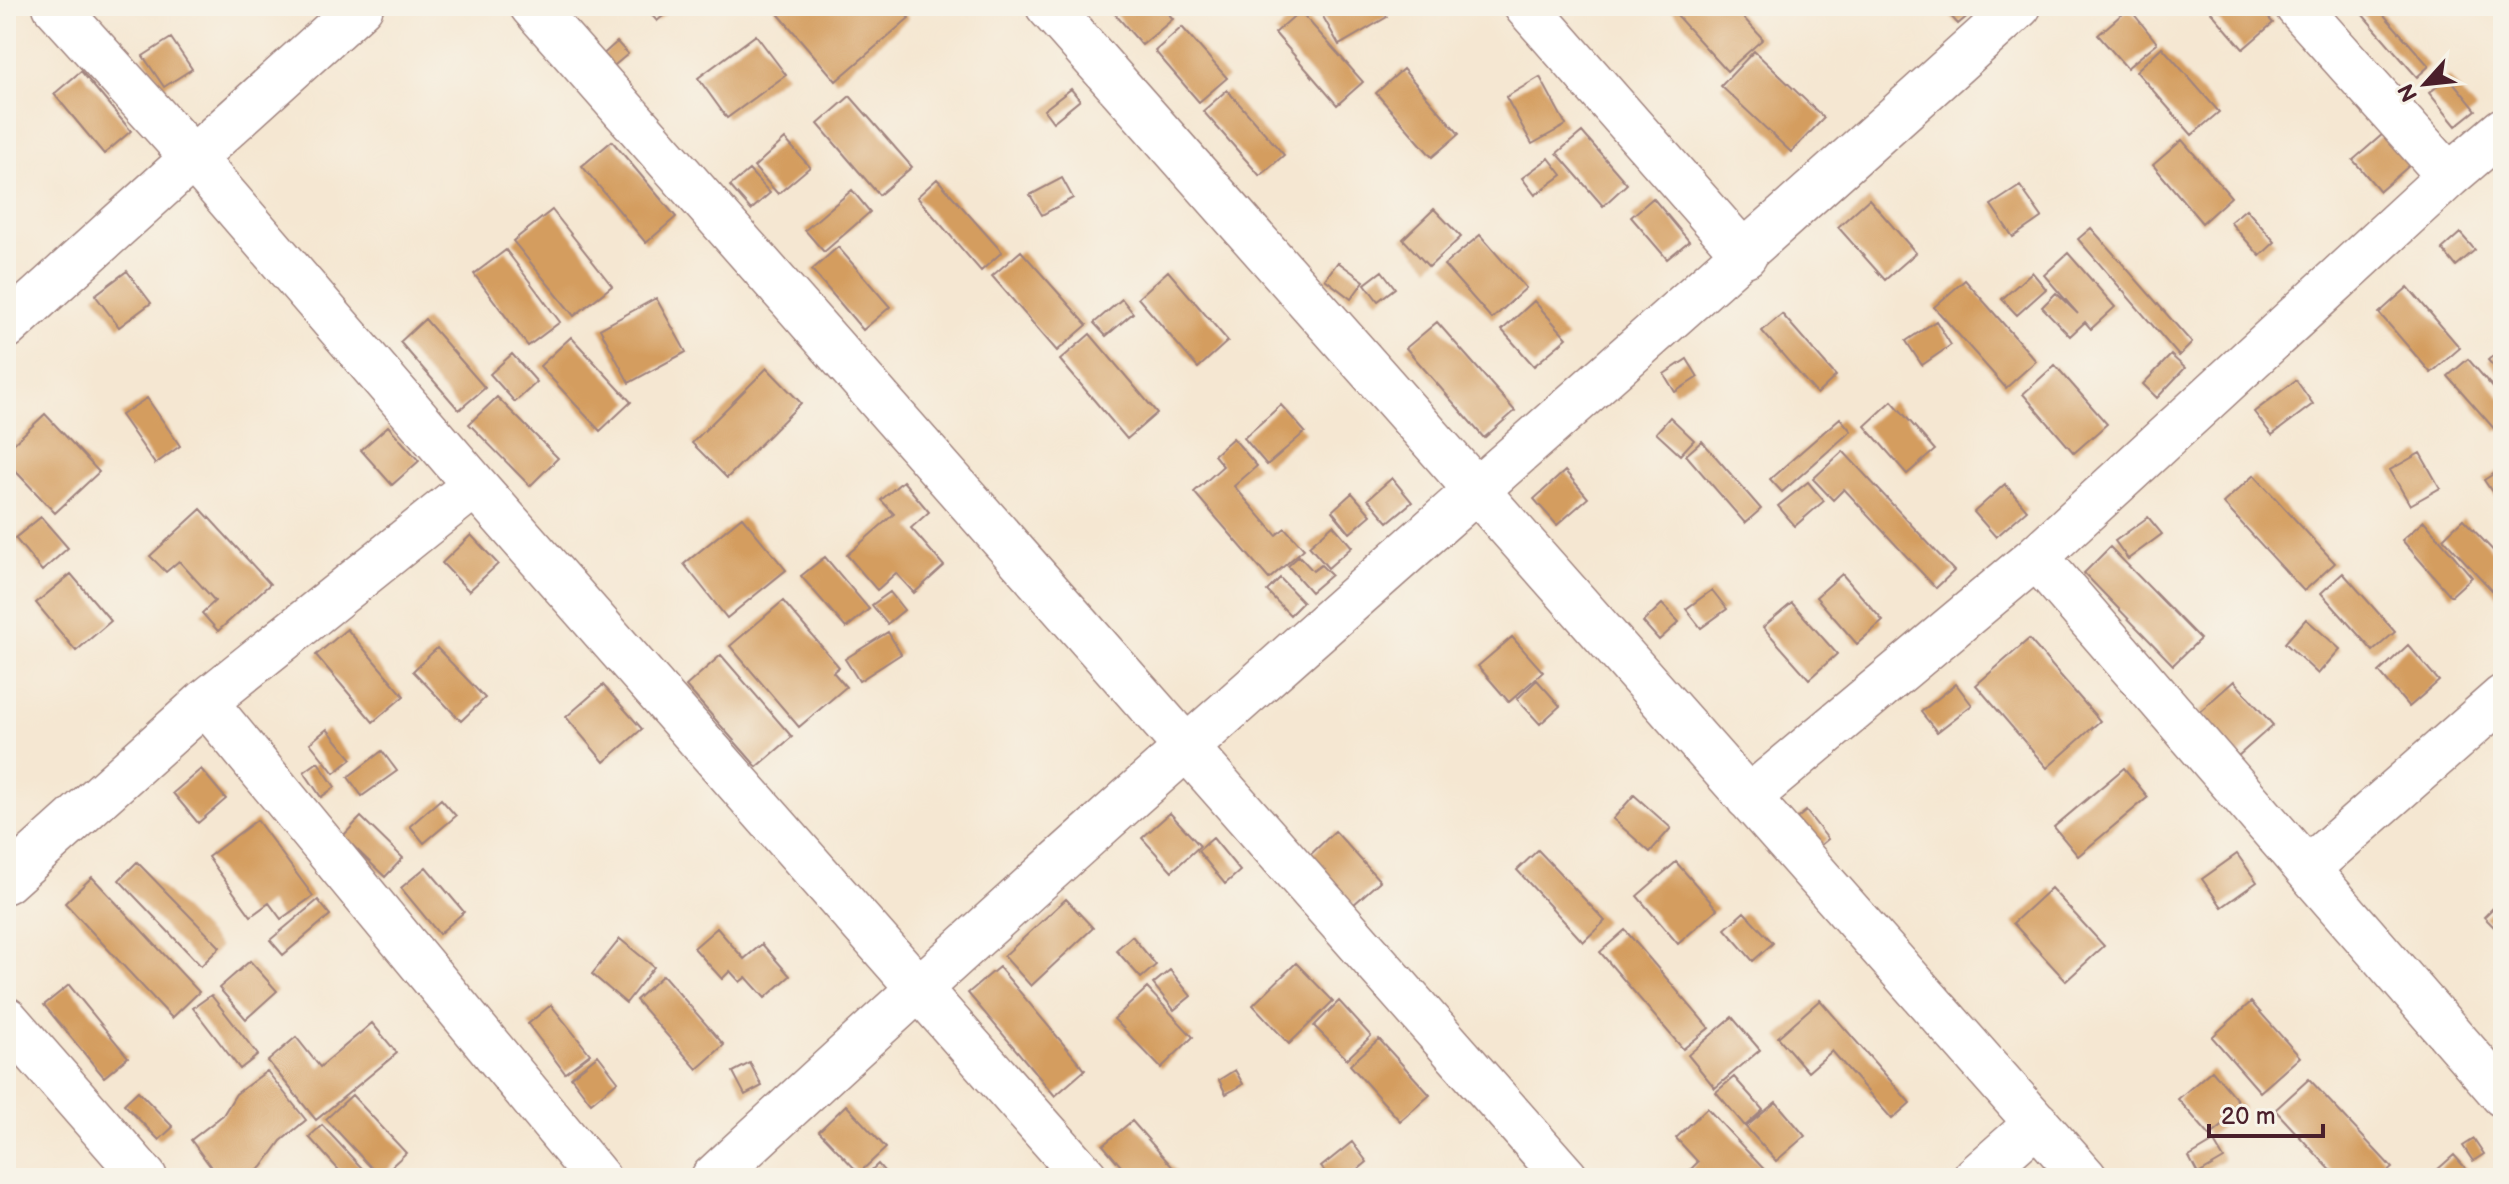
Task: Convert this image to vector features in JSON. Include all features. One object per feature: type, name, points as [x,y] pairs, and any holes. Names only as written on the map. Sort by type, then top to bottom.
[{"type":"street","points":[[55,6],[193,158],[475,485],[1086,1178]]},
{"type":"street","points":[[6,327],[361,6]]},
{"type":"street","points":[[532,6],[1566,1178]]},
{"type":"street","points":[[1048,6],[2085,1178]]},
{"type":"street","points":[[1526,6],[1745,255]]},
{"type":"street","points":[[713,1178],[918,987],[1186,746],[1745,255],[2019,6]]},
{"type":"street","points":[[2297,6],[2449,176]]},
{"type":"street","points":[[1748,798],[2036,557],[2449,176],[2503,130]]},
{"type":"street","points":[[6,881],[205,702],[475,485]]},
{"type":"street","points":[[2036,557],[2503,1095]]},
{"type":"street","points":[[2307,869],[2503,697]]},
{"type":"street","points":[[205,702],[598,1178]]},
{"type":"street","points":[[6,1019],[145,1178]]},
{"type":"street","points":[[1975,1178],[2037,1123]]},
{"type":"building","points":[[644,6],[675,6],[657,21]]},
{"type":"building","points":[[777,6],[898,6],[909,18],[836,81],[774,9]]},
{"type":"building","points":[[1108,6],[1162,6],[1173,19],[1142,45]]},
{"type":"building","points":[[1334,6],[1381,6],[1387,17],[1339,45],[1321,13]]},
{"type":"building","points":[[1668,6],[1733,6],[1763,39],[1727,71]]},
{"type":"building","points":[[1942,6],[1979,6],[1958,24]]},
{"type":"building","points":[[2206,6],[2258,6],[2273,23],[2243,49]]},
{"type":"building","points":[[2355,6],[2376,6],[2429,66],[2417,77]]},
{"type":"building","points":[[2129,8],[2157,43],[2127,68],[2098,35]]},
{"type":"building","points":[[1300,11],[1363,82],[1337,105],[1275,33]]},
{"type":"building","points":[[1182,27],[1227,78],[1199,102],[1155,51]]},
{"type":"building","points":[[756,35],[786,75],[727,118],[698,78]]},
{"type":"building","points":[[171,38],[192,69],[164,87],[143,56]]},
{"type":"building","points":[[617,42],[628,54],[609,70],[599,58]]},
{"type":"building","points":[[2162,47],[2219,112],[2192,135],[2136,71]]},
{"type":"building","points":[[1754,51],[1824,118],[1791,152],[1721,86]]},
{"type":"building","points":[[1403,69],[1459,134],[1432,157],[1376,93]]},
{"type":"building","points":[[81,71],[131,131],[104,154],[54,94]]},
{"type":"building","points":[[1540,77],[1566,125],[1532,144],[1506,97]]},
{"type":"building","points":[[2449,77],[2476,110],[2456,126],[2429,93]]},
{"type":"building","points":[[1071,89],[1080,100],[1053,122],[1044,110]]},
{"type":"building","points":[[1227,90],[1284,155],[1260,176],[1203,111]]},
{"type":"building","points":[[850,96],[912,167],[879,195],[818,124]]},
{"type":"building","points":[[1582,132],[1627,184],[1603,206],[1557,153]]},
{"type":"building","points":[[2383,134],[2410,165],[2380,191],[2353,160]]},
{"type":"building","points":[[785,139],[810,167],[778,194],[754,167]]},
{"type":"building","points":[[2182,140],[2231,197],[2202,223],[2153,165]]},
{"type":"building","points":[[612,141],[676,217],[646,243],[582,166]]},
{"type":"building","points":[[1549,158],[1562,175],[1535,195],[1522,178]]},
{"type":"building","points":[[749,170],[770,193],[751,210],[730,186]]},
{"type":"building","points":[[1062,178],[1073,198],[1042,215],[1030,195]]},
{"type":"building","points":[[937,179],[1002,252],[981,271],[917,197]]},
{"type":"building","points":[[2020,186],[2042,217],[2013,237],[1991,205]]},
{"type":"building","points":[[852,190],[870,212],[824,252],[805,230]]},
{"type":"building","points":[[1653,198],[1689,241],[1667,259],[1631,217]]},
{"type":"building","points":[[1869,199],[1916,253],[1885,280],[1838,227]]},
{"type":"building","points":[[1434,209],[1461,237],[1429,267],[1403,239]]},
{"type":"building","points":[[2246,209],[2275,242],[2260,256],[2230,222]]},
{"type":"building","points":[[552,210],[612,286],[574,316],[513,241]]},
{"type":"building","points":[[2091,228],[2192,343],[2179,356],[2078,239]]},
{"type":"building","points":[[2460,233],[2475,250],[2456,266],[2442,249]]},
{"type":"building","points":[[1480,235],[1526,288],[1492,319],[1444,265]]},
{"type":"building","points":[[838,247],[890,307],[863,330],[812,270]]},
{"type":"building","points":[[506,250],[560,322],[528,346],[474,274]]},
{"type":"building","points":[[1021,251],[1087,325],[1057,351],[992,276]]},
{"type":"building","points":[[2068,253],[2115,307],[2091,329],[2085,322],[2070,336],[2042,307],[2056,293],[2078,314],[2044,275]]},
{"type":"building","points":[[1338,262],[1364,281],[1351,299],[1325,279]]},
{"type":"building","points":[[127,271],[151,303],[119,327],[95,295]]},
{"type":"building","points":[[1168,271],[1228,341],[1198,368],[1138,298]]},
{"type":"building","points":[[1382,271],[1395,288],[1378,301],[1365,284]]},
{"type":"building","points":[[2032,272],[2046,289],[2017,315],[2002,299]]},
{"type":"building","points":[[1965,280],[2036,361],[2006,388],[1934,307]]},
{"type":"building","points":[[2408,287],[2460,348],[2431,373],[2379,313]]},
{"type":"building","points":[[656,298],[686,352],[629,383],[600,329]]},
{"type":"building","points":[[1122,299],[1133,313],[1106,336],[1094,323]]},
{"type":"building","points":[[1534,301],[1567,338],[1534,366],[1502,330]]},
{"type":"building","points":[[1782,314],[1836,376],[1817,394],[1762,331]]},
{"type":"building","points":[[425,319],[485,388],[459,410],[400,342]]},
{"type":"building","points":[[1936,321],[1951,345],[1922,365],[1906,341]]},
{"type":"building","points":[[1437,322],[1515,411],[1484,438],[1406,348]]},
{"type":"building","points":[[1090,334],[1157,413],[1127,439],[1060,360]]},
{"type":"building","points":[[571,337],[631,402],[600,431],[540,366]]},
{"type":"building","points":[[2503,347],[2503,377],[2488,360]]},
{"type":"building","points":[[512,354],[537,382],[515,402],[490,374]]},
{"type":"building","points":[[2171,355],[2185,368],[2157,398],[2143,384]]},
{"type":"building","points":[[1687,359],[1698,377],[1675,392],[1664,374]]},
{"type":"building","points":[[2468,359],[2503,399],[2503,427],[2497,432],[2448,376]]},
{"type":"building","points":[[2055,365],[2107,424],[2074,453],[2023,394]]},
{"type":"building","points":[[767,368],[801,403],[727,478],[692,443]]},
{"type":"building","points":[[2296,380],[2313,404],[2272,435],[2254,412]]},
{"type":"building","points":[[497,397],[558,458],[530,486],[469,424]]},
{"type":"building","points":[[147,398],[180,446],[155,464],[121,415]]},
{"type":"building","points":[[1892,401],[1935,450],[1907,474],[1865,426]]},
{"type":"building","points":[[1281,405],[1305,432],[1267,465],[1244,438]]},
{"type":"building","points":[[45,414],[99,472],[55,513],[6,461],[6,451]]},
{"type":"building","points":[[1670,417],[1694,440],[1680,455],[1656,433]]},
{"type":"building","points":[[1840,418],[1851,431],[1782,492],[1770,479]]},
{"type":"building","points":[[388,426],[419,461],[392,485],[361,450]]},
{"type":"building","points":[[1233,438],[1257,466],[1234,486],[1276,535],[1285,528],[1304,549],[1269,579],[1194,492],[1223,466],[1214,455]]},
{"type":"building","points":[[1702,441],[1761,509],[1745,523],[1686,455]]},
{"type":"building","points":[[1843,451],[1954,571],[1936,588],[1844,489],[1833,500],[1813,479]]},
{"type":"building","points":[[2420,453],[2440,488],[2410,505],[2390,470]]},
{"type":"building","points":[[2503,468],[2503,508],[2484,480]]},
{"type":"building","points":[[1565,471],[1588,498],[1557,525],[1534,499]]},
{"type":"building","points":[[2254,475],[2335,563],[2304,591],[2223,503]]},
{"type":"building","points":[[1392,478],[1412,502],[1388,522],[1368,499]]},
{"type":"building","points":[[903,481],[929,512],[911,528],[944,566],[914,593],[896,573],[877,590],[847,555],[894,514],[881,500]]},
{"type":"building","points":[[1808,482],[1824,501],[1795,526],[1778,506]]},
{"type":"building","points":[[2005,484],[2027,510],[1996,537],[1974,512]]},
{"type":"building","points":[[1352,493],[1371,515],[1350,533],[1332,511]]},
{"type":"building","points":[[201,509],[270,584],[218,631],[202,613],[215,601],[179,561],[166,572],[150,556]]},
{"type":"building","points":[[41,517],[68,548],[42,571],[15,538]]},
{"type":"building","points":[[742,517],[786,570],[727,618],[684,564]]},
{"type":"building","points":[[2148,517],[2162,534],[2128,559],[2115,541]]},
{"type":"building","points":[[2463,519],[2503,561],[2503,602],[2443,538]]},
{"type":"building","points":[[2424,521],[2472,577],[2451,596],[2402,540]]},
{"type":"building","points":[[1333,525],[1352,547],[1328,568],[1309,546]]},
{"type":"building","points":[[471,535],[498,564],[469,591],[442,563]]},
{"type":"building","points":[[2110,547],[2200,639],[2173,665],[2084,573]]},
{"type":"building","points":[[1299,556],[1313,571],[1321,565],[1331,575],[1311,592],[1288,566]]},
{"type":"building","points":[[825,557],[869,609],[846,628],[801,576]]},
{"type":"building","points":[[2343,573],[2395,632],[2373,651],[2321,593]]},
{"type":"building","points":[[71,574],[111,621],[76,651],[36,603]]},
{"type":"building","points":[[1842,574],[1883,621],[1857,644],[1816,597]]},
{"type":"building","points":[[1280,578],[1303,602],[1290,615],[1267,591]]},
{"type":"building","points":[[1712,590],[1727,609],[1701,628],[1686,609]]},
{"type":"building","points":[[890,592],[904,610],[887,624],[872,605]]},
{"type":"building","points":[[783,601],[839,667],[833,672],[846,687],[799,727],[730,646]]},
{"type":"building","points":[[1792,603],[1837,654],[1809,679],[1763,627]]},
{"type":"building","points":[[1662,604],[1679,622],[1659,640],[1643,622]]},
{"type":"building","points":[[2306,619],[2340,649],[2318,674],[2285,643]]},
{"type":"building","points":[[347,629],[404,696],[373,722],[316,655]]},
{"type":"building","points":[[888,632],[901,654],[859,681],[845,659]]},
{"type":"building","points":[[1512,637],[1543,672],[1509,702],[1478,666]]},
{"type":"building","points":[[2029,639],[2100,721],[2047,768],[1976,685]]},
{"type":"building","points":[[2408,645],[2439,681],[2409,707],[2379,672]]},
{"type":"building","points":[[437,648],[485,698],[461,721],[413,671]]},
{"type":"building","points":[[721,655],[792,737],[757,767],[686,686]]},
{"type":"building","points":[[1537,680],[1560,706],[1540,724],[1517,699]]},
{"type":"building","points":[[2234,681],[2273,725],[2238,756],[2199,712]]},
{"type":"building","points":[[1956,684],[1972,705],[1937,732],[1921,712]]},
{"type":"building","points":[[603,685],[642,729],[604,762],[566,717]]},
{"type":"building","points":[[327,729],[352,759],[334,773],[310,743]]},
{"type":"building","points":[[382,751],[397,771],[362,796],[348,777]]},
{"type":"building","points":[[318,762],[335,787],[321,797],[304,772]]},
{"type":"building","points":[[2124,768],[2148,797],[2078,856],[2054,827]]},
{"type":"building","points":[[201,769],[226,799],[198,823],[173,793]]},
{"type":"building","points":[[1634,795],[1671,828],[1650,852],[1613,819]]},
{"type":"building","points":[[441,799],[456,816],[424,843],[410,826]]},
{"type":"building","points":[[1806,811],[1828,839],[1810,854],[1787,827]]},
{"type":"building","points":[[1170,813],[1200,846],[1172,871],[1142,838]]},
{"type":"building","points":[[361,817],[403,858],[385,877],[343,836]]},
{"type":"building","points":[[257,820],[313,896],[281,919],[269,903],[251,916],[208,857]]},
{"type":"building","points":[[1335,831],[1380,881],[1353,905],[1308,857]]},
{"type":"building","points":[[1213,838],[1240,871],[1225,884],[1198,851]]},
{"type":"building","points":[[1538,850],[1605,921],[1583,942],[1517,870]]},
{"type":"building","points":[[2237,854],[2257,882],[2222,907],[2202,879]]},
{"type":"building","points":[[137,862],[220,947],[201,966],[119,880]]},
{"type":"building","points":[[1676,862],[1717,909],[1678,944],[1637,896]]},
{"type":"building","points":[[426,867],[464,912],[439,934],[401,888]]},
{"type":"building","points":[[92,877],[199,992],[172,1018],[65,903]]},
{"type":"building","points":[[2051,888],[2104,946],[2066,981],[2013,923]]},
{"type":"building","points":[[2503,898],[2503,936],[2484,917]]},
{"type":"building","points":[[1066,899],[1093,928],[1031,986],[1004,956]]},
{"type":"building","points":[[318,900],[330,915],[283,955],[270,940]]},
{"type":"building","points":[[1744,912],[1773,943],[1753,961],[1725,929]]},
{"type":"building","points":[[717,928],[744,959],[762,944],[790,976],[765,998],[746,977],[740,982],[730,971],[722,979],[694,948]]},
{"type":"building","points":[[1625,930],[1709,1028],[1683,1049],[1600,952]]},
{"type":"building","points":[[1132,936],[1156,965],[1141,978],[1116,950]]},
{"type":"building","points":[[620,939],[654,967],[626,1003],[592,974]]},
{"type":"building","points":[[250,961],[277,991],[246,1019],[219,988]]},
{"type":"building","points":[[1296,963],[1333,1001],[1289,1044],[1253,1005]]},
{"type":"building","points":[[999,967],[1085,1070],[1055,1096],[968,993]]},
{"type":"building","points":[[1170,970],[1191,996],[1174,1010],[1153,984]]},
{"type":"building","points":[[663,975],[724,1045],[697,1069],[636,1000]]},
{"type":"building","points":[[69,985],[128,1057],[104,1077],[44,1005]]},
{"type":"building","points":[[1147,988],[1193,1037],[1161,1068],[1114,1019]]},
{"type":"building","points":[[211,995],[258,1055],[240,1069],[193,1008]]},
{"type":"building","points":[[1820,1000],[1910,1103],[1892,1119],[1832,1051],[1808,1072],[1778,1037]]},
{"type":"building","points":[[1339,1001],[1371,1036],[1347,1059],[1314,1026]]},
{"type":"building","points":[[2251,1002],[2300,1057],[2260,1092],[2212,1037]]},
{"type":"building","points":[[551,1005],[590,1054],[565,1073],[528,1024]]},
{"type":"building","points":[[1732,1017],[1760,1050],[1715,1088],[1688,1055]]},
{"type":"building","points":[[372,1023],[397,1053],[316,1120],[268,1061],[296,1037],[320,1067]]},
{"type":"building","points":[[1379,1039],[1430,1095],[1400,1121],[1350,1065]]},
{"type":"building","points":[[598,1055],[618,1081],[591,1103],[571,1077]]},
{"type":"building","points":[[750,1063],[762,1086],[745,1095],[733,1072]]},
{"type":"building","points":[[1235,1070],[1243,1084],[1226,1094],[1219,1080]]},
{"type":"building","points":[[2212,1070],[2244,1108],[2210,1136],[2178,1099]]},
{"type":"building","points":[[267,1071],[306,1120],[281,1141],[262,1167],[247,1178],[219,1178],[191,1140],[223,1115],[236,1094]]},
{"type":"building","points":[[1734,1077],[1763,1110],[1745,1126],[1716,1092]]},
{"type":"building","points":[[2309,1079],[2392,1168],[2380,1178],[2338,1178],[2275,1110]]},
{"type":"building","points":[[138,1091],[173,1127],[159,1140],[124,1104]]},
{"type":"building","points":[[352,1095],[406,1153],[380,1177],[326,1119]]},
{"type":"building","points":[[1776,1102],[1805,1136],[1776,1161],[1746,1127]]},
{"type":"building","points":[[846,1105],[886,1148],[859,1173],[819,1131]]},
{"type":"building","points":[[1707,1108],[1772,1178],[1684,1176],[1698,1162],[1676,1138]]},
{"type":"building","points":[[1132,1121],[1182,1178],[1131,1178],[1103,1145]]},
{"type":"building","points":[[322,1125],[371,1178],[346,1178],[309,1137]]},
{"type":"building","points":[[2474,1139],[2484,1154],[2473,1161],[2463,1146]]},
{"type":"building","points":[[1352,1142],[1367,1162],[1348,1178],[1330,1178],[1321,1167]]},
{"type":"building","points":[[2214,1142],[2224,1159],[2198,1174],[2189,1157]]},
{"type":"building","points":[[2454,1155],[2474,1178],[2428,1178]]},
{"type":"building","points":[[878,1164],[890,1178],[863,1178]]}]
